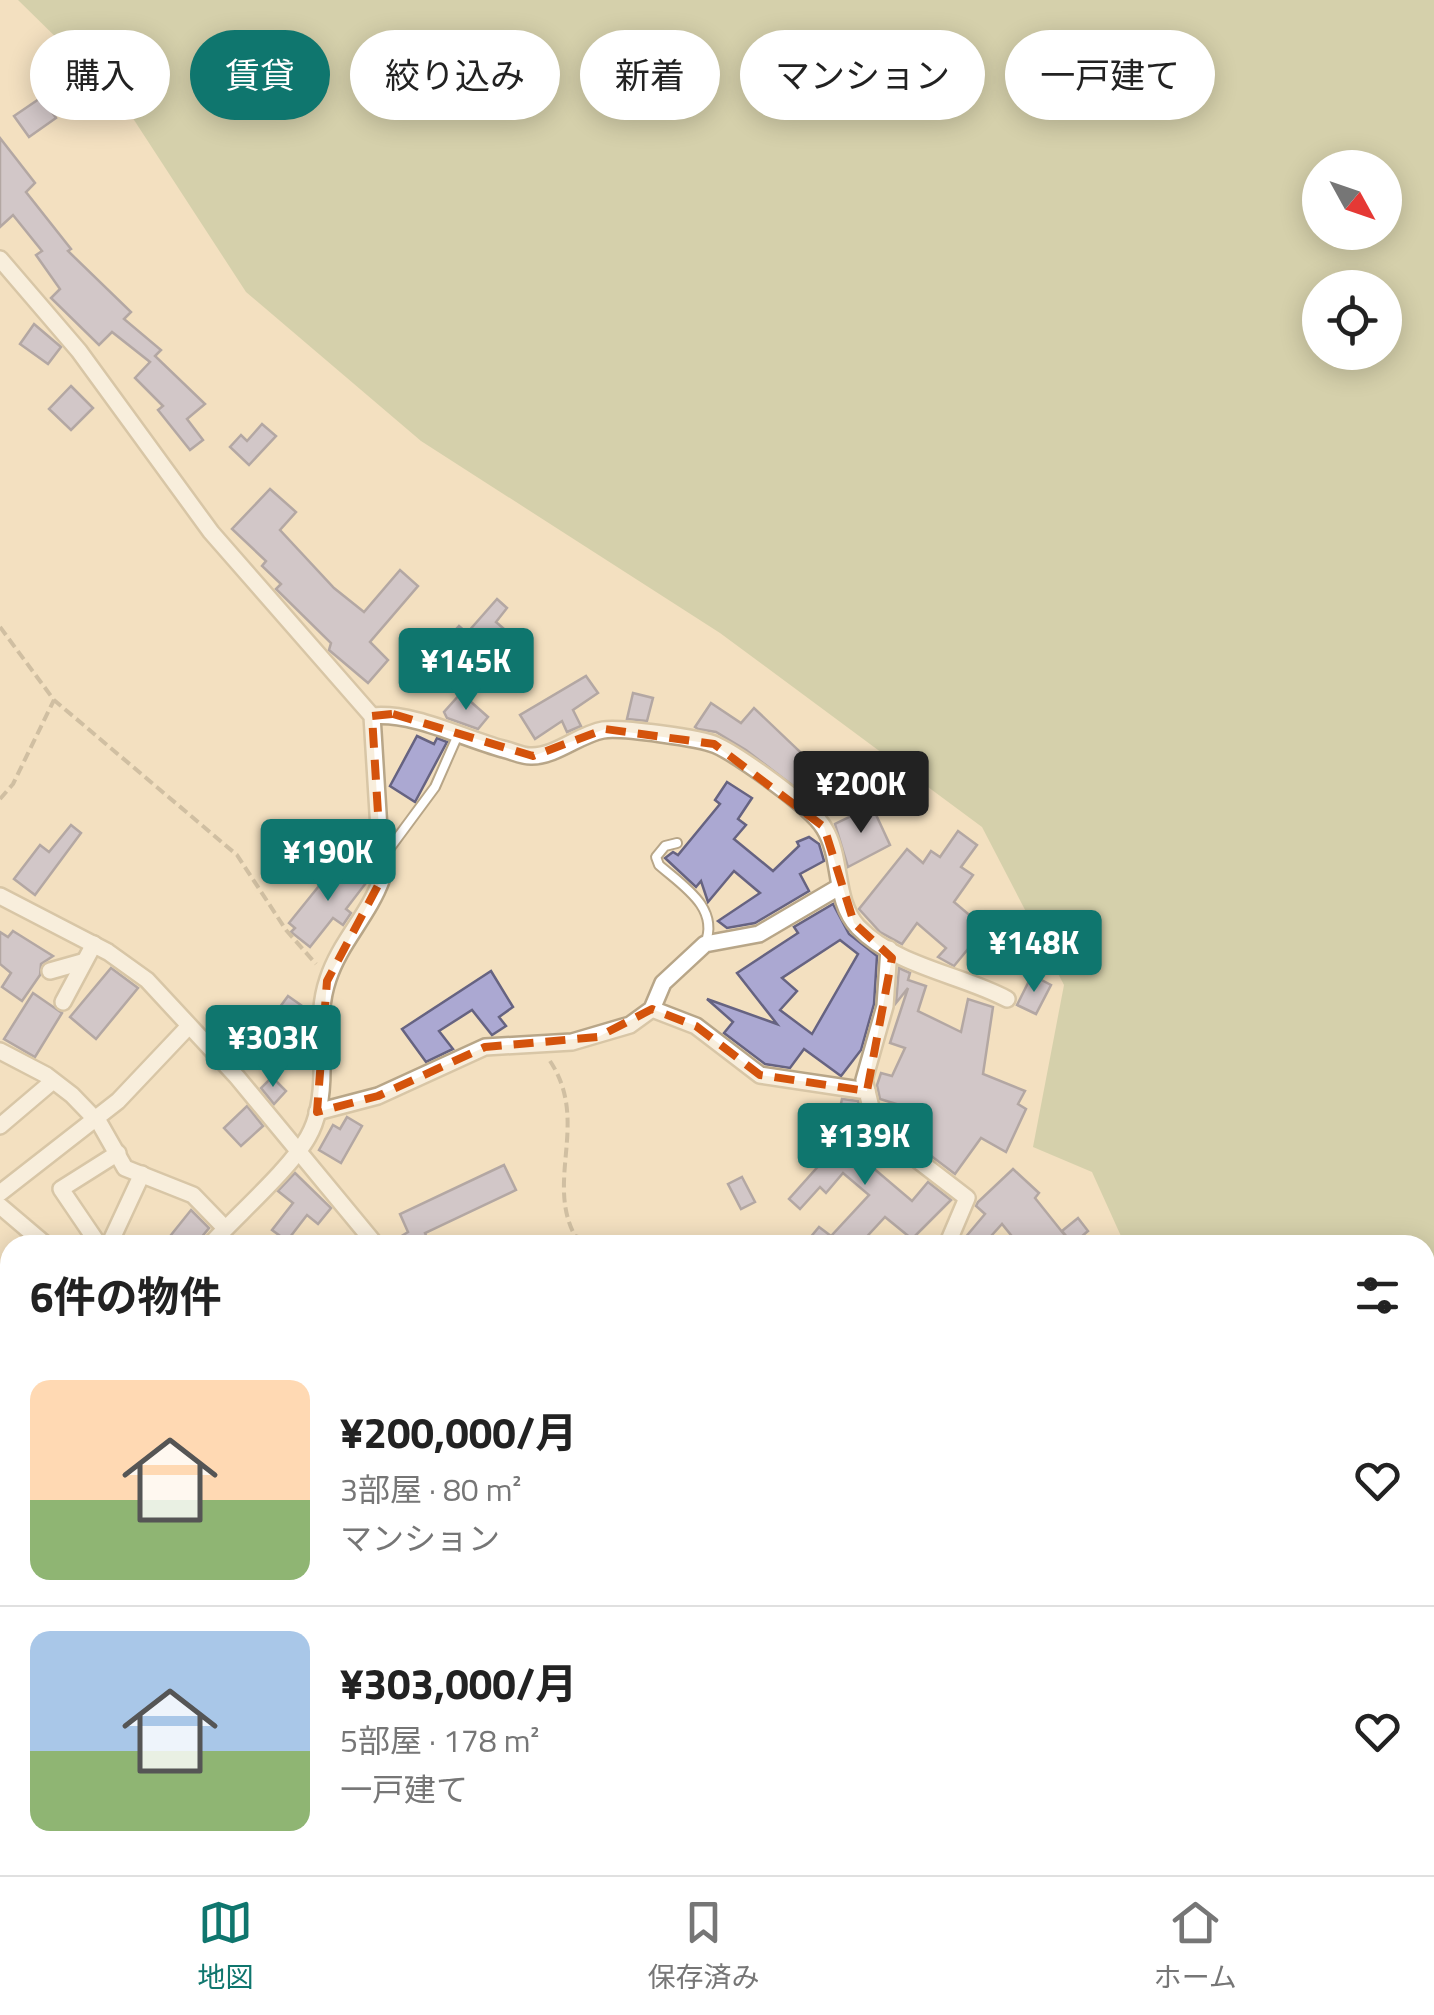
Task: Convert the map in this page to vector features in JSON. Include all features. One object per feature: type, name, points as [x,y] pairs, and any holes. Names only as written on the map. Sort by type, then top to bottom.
[{"type":"street","points":[[0,260],[79,351],[211,532],[372,716],[382,878],[374,900],[337,954],[329,976],[318,1018],[322,1069],[318,1112],[308,1138],[219,1235]]},
{"type":"street","points":[[372,716],[393,714],[457,737],[533,756],[605,729],[714,744],[790,794],[824,827],[838,867],[838,888],[854,923],[889,949],[1007,999]]},
{"type":"street","points":[[318,1112],[378,1096],[485,1047],[598,1036],[630,1024],[652,1009],[663,983],[705,944],[759,934],[838,888]]},
{"type":"street","points":[[0,896],[94,944],[148,980],[237,1077],[367,1235]]},
{"type":"street","points":[[63,1002],[94,944]]},
{"type":"street","points":[[889,949],[889,981],[864,1080],[866,1091],[876,1128],[967,1198],[951,1235]]},
{"type":"street","points":[[50,971],[82,962]]},
{"type":"street","points":[[652,1009],[696,1026],[760,1075],[866,1091]]},
{"type":"street","points":[[0,1193],[118,1101],[188,1026]]},
{"type":"street","points":[[0,1051],[53,1081],[94,1118],[125,1168],[193,1196],[226,1228]]},
{"type":"street","points":[[0,1126],[53,1081]]},
{"type":"street","points":[[91,1235],[61,1189],[118,1153]]},
{"type":"street","points":[[114,1235],[142,1174]]},
{"type":"street","points":[[0,1206],[34,1235]]},
{"type":"lane","points":[[381,859],[435,787],[457,737]]},
{"type":"lane","points":[[678,843],[665,846],[656,857],[659,865],[702,904],[709,920],[705,944]]},
{"type":"path","points":[[0,628],[54,700],[237,855],[257,880],[286,930],[329,976]]},
{"type":"path","points":[[0,799],[13,784],[54,700]]},
{"type":"path","points":[[534,1042],[553,1066],[567,1098],[570,1128],[562,1198],[574,1235]]},
{"type":"highlighted area","points":[[393,714],[533,756],[605,729],[714,744],[824,827],[854,923],[892,958],[867,1091],[760,1075],[696,1026],[652,1009],[598,1037],[485,1047],[378,1096],[317,1112],[327,981],[382,878],[372,716]]},
{"type":"green space","points":[[18,0],[1434,0],[1434,1235],[1120,1235],[1092,1172],[1033,1147],[1064,985],[982,827],[720,633],[421,441],[246,292],[134,120],[170,120],[170,30],[49,30]]},
{"type":"building","points":[[30,105],[30,120],[53,120],[29,137],[14,116]]},
{"type":"building","points":[[0,138],[35,183],[26,192],[71,249],[68,251],[131,312],[124,319],[161,350],[155,356],[205,404],[187,419],[203,440],[190,450],[158,410],[163,406],[135,378],[150,362],[112,332],[99,345],[51,298],[60,289],[36,255],[42,251],[13,215],[0,227]]},
{"type":"building","points":[[34,324],[61,347],[48,364],[20,344]]},
{"type":"building","points":[[71,386],[93,408],[71,430],[49,409]]},
{"type":"building","points":[[262,424],[276,436],[249,465],[230,447],[241,435],[247,441]]},
{"type":"building","points":[[270,489],[296,512],[280,530],[334,588],[364,612],[400,570],[418,586],[370,642],[388,660],[368,683],[329,650],[331,643],[276,589],[281,584],[262,566],[266,561],[232,529]]},
{"type":"building","points":[[497,599],[507,608],[496,622],[511,635],[501,646],[486,633],[450,684],[425,663],[459,626],[467,633]]},
{"type":"building","points":[[586,676],[598,693],[573,710],[581,726],[567,732],[562,721],[535,739],[520,715]]},
{"type":"building","points":[[461,693],[488,717],[478,729],[447,718],[444,712]]},
{"type":"building","points":[[633,693],[653,698],[647,721],[627,719]]},
{"type":"building","points":[[711,703],[741,723],[754,708],[839,789],[822,808],[746,750],[716,732],[695,727]]},
{"type":"building","points":[[417,736],[434,744],[437,738],[447,742],[415,802],[390,786]]},
{"type":"building","points":[[727,782],[752,798],[738,819],[746,825],[734,839],[773,871],[799,846],[797,842],[809,837],[819,844],[824,861],[800,874],[809,891],[755,923],[727,928],[718,921],[760,893],[734,871],[708,902],[701,881],[696,887],[665,858],[673,852],[678,855],[720,804],[715,800]]},
{"type":"building","points":[[872,806],[890,845],[848,867],[835,824]]},
{"type":"building","points":[[71,825],[81,833],[35,895],[14,879],[40,845],[49,852]]},
{"type":"building","points":[[958,831],[977,845],[961,867],[973,875],[954,902],[993,935],[1010,914],[1027,928],[998,965],[979,949],[982,932],[954,966],[938,957],[946,948],[917,923],[902,944],[880,932],[859,909],[907,849],[923,863],[931,851],[940,857]]},
{"type":"building","points":[[350,862],[369,879],[346,909],[351,913],[343,925],[333,918],[310,947],[291,932],[295,928],[289,923],[327,876],[333,881]]},
{"type":"building","points":[[833,904],[849,934],[877,956],[874,1004],[861,1050],[841,1076],[804,1049],[790,1068],[765,1064],[724,1033],[733,1022],[707,999],[777,1024],[737,973],[798,933],[794,927]],"holes":[[[840,940],[858,954],[812,1034],[780,1010],[797,991],[782,978]]]},
{"type":"building","points":[[13,931],[53,956],[41,964],[40,975],[22,1001],[2,987],[11,973],[0,964],[0,932],[8,937]]},
{"type":"building","points":[[111,968],[138,988],[96,1039],[70,1017]]},
{"type":"building","points":[[899,968],[910,973],[908,980],[926,986],[918,1011],[961,1032],[968,999],[993,1007],[983,1074],[1025,1091],[1018,1104],[1026,1109],[1006,1152],[981,1138],[955,1174],[901,1133],[916,1110],[880,1099],[877,1085],[881,1073],[892,1076],[905,1048],[890,1043],[908,988],[896,1003]]},
{"type":"building","points":[[491,971],[513,1007],[499,1017],[506,1026],[492,1035],[472,1010],[439,1031],[453,1049],[426,1062],[402,1029]]},
{"type":"building","points":[[1032,975],[1051,985],[1036,1014],[1017,1005]]},
{"type":"building","points":[[33,993],[62,1013],[35,1057],[4,1039]]},
{"type":"building","points":[[288,996],[308,1010],[274,1062],[252,1045]]},
{"type":"building","points":[[272,1077],[286,1091],[274,1104],[261,1088]]},
{"type":"building","points":[[842,1099],[858,1101],[862,1118],[859,1133],[868,1138],[859,1156],[912,1201],[928,1182],[951,1200],[916,1235],[907,1235],[885,1217],[868,1235],[832,1235],[869,1195],[843,1173],[826,1193],[820,1187],[800,1209],[789,1199],[822,1162],[834,1136]]},
{"type":"building","points":[[247,1106],[263,1126],[241,1146],[224,1128]]},
{"type":"building","points":[[347,1117],[362,1126],[341,1163],[319,1150],[333,1125],[340,1129]]},
{"type":"building","points":[[504,1165],[516,1190],[426,1235],[403,1235],[408,1232],[400,1214]]},
{"type":"building","points":[[1013,1169],[1039,1193],[1035,1198],[1065,1235],[1011,1235],[1002,1224],[992,1235],[967,1235],[985,1214],[976,1206]]},
{"type":"building","points":[[295,1173],[331,1208],[318,1224],[307,1215],[292,1235],[279,1235],[272,1230],[293,1203],[278,1191]]},
{"type":"building","points":[[742,1177],[755,1202],[741,1209],[728,1184]]},
{"type":"building","points":[[191,1210],[209,1228],[203,1235],[171,1235]]},
{"type":"building","points":[[1078,1218],[1088,1231],[1083,1235],[1065,1235],[1062,1231]]},
{"type":"building","points":[[819,1227],[830,1235],[812,1235]]}]
